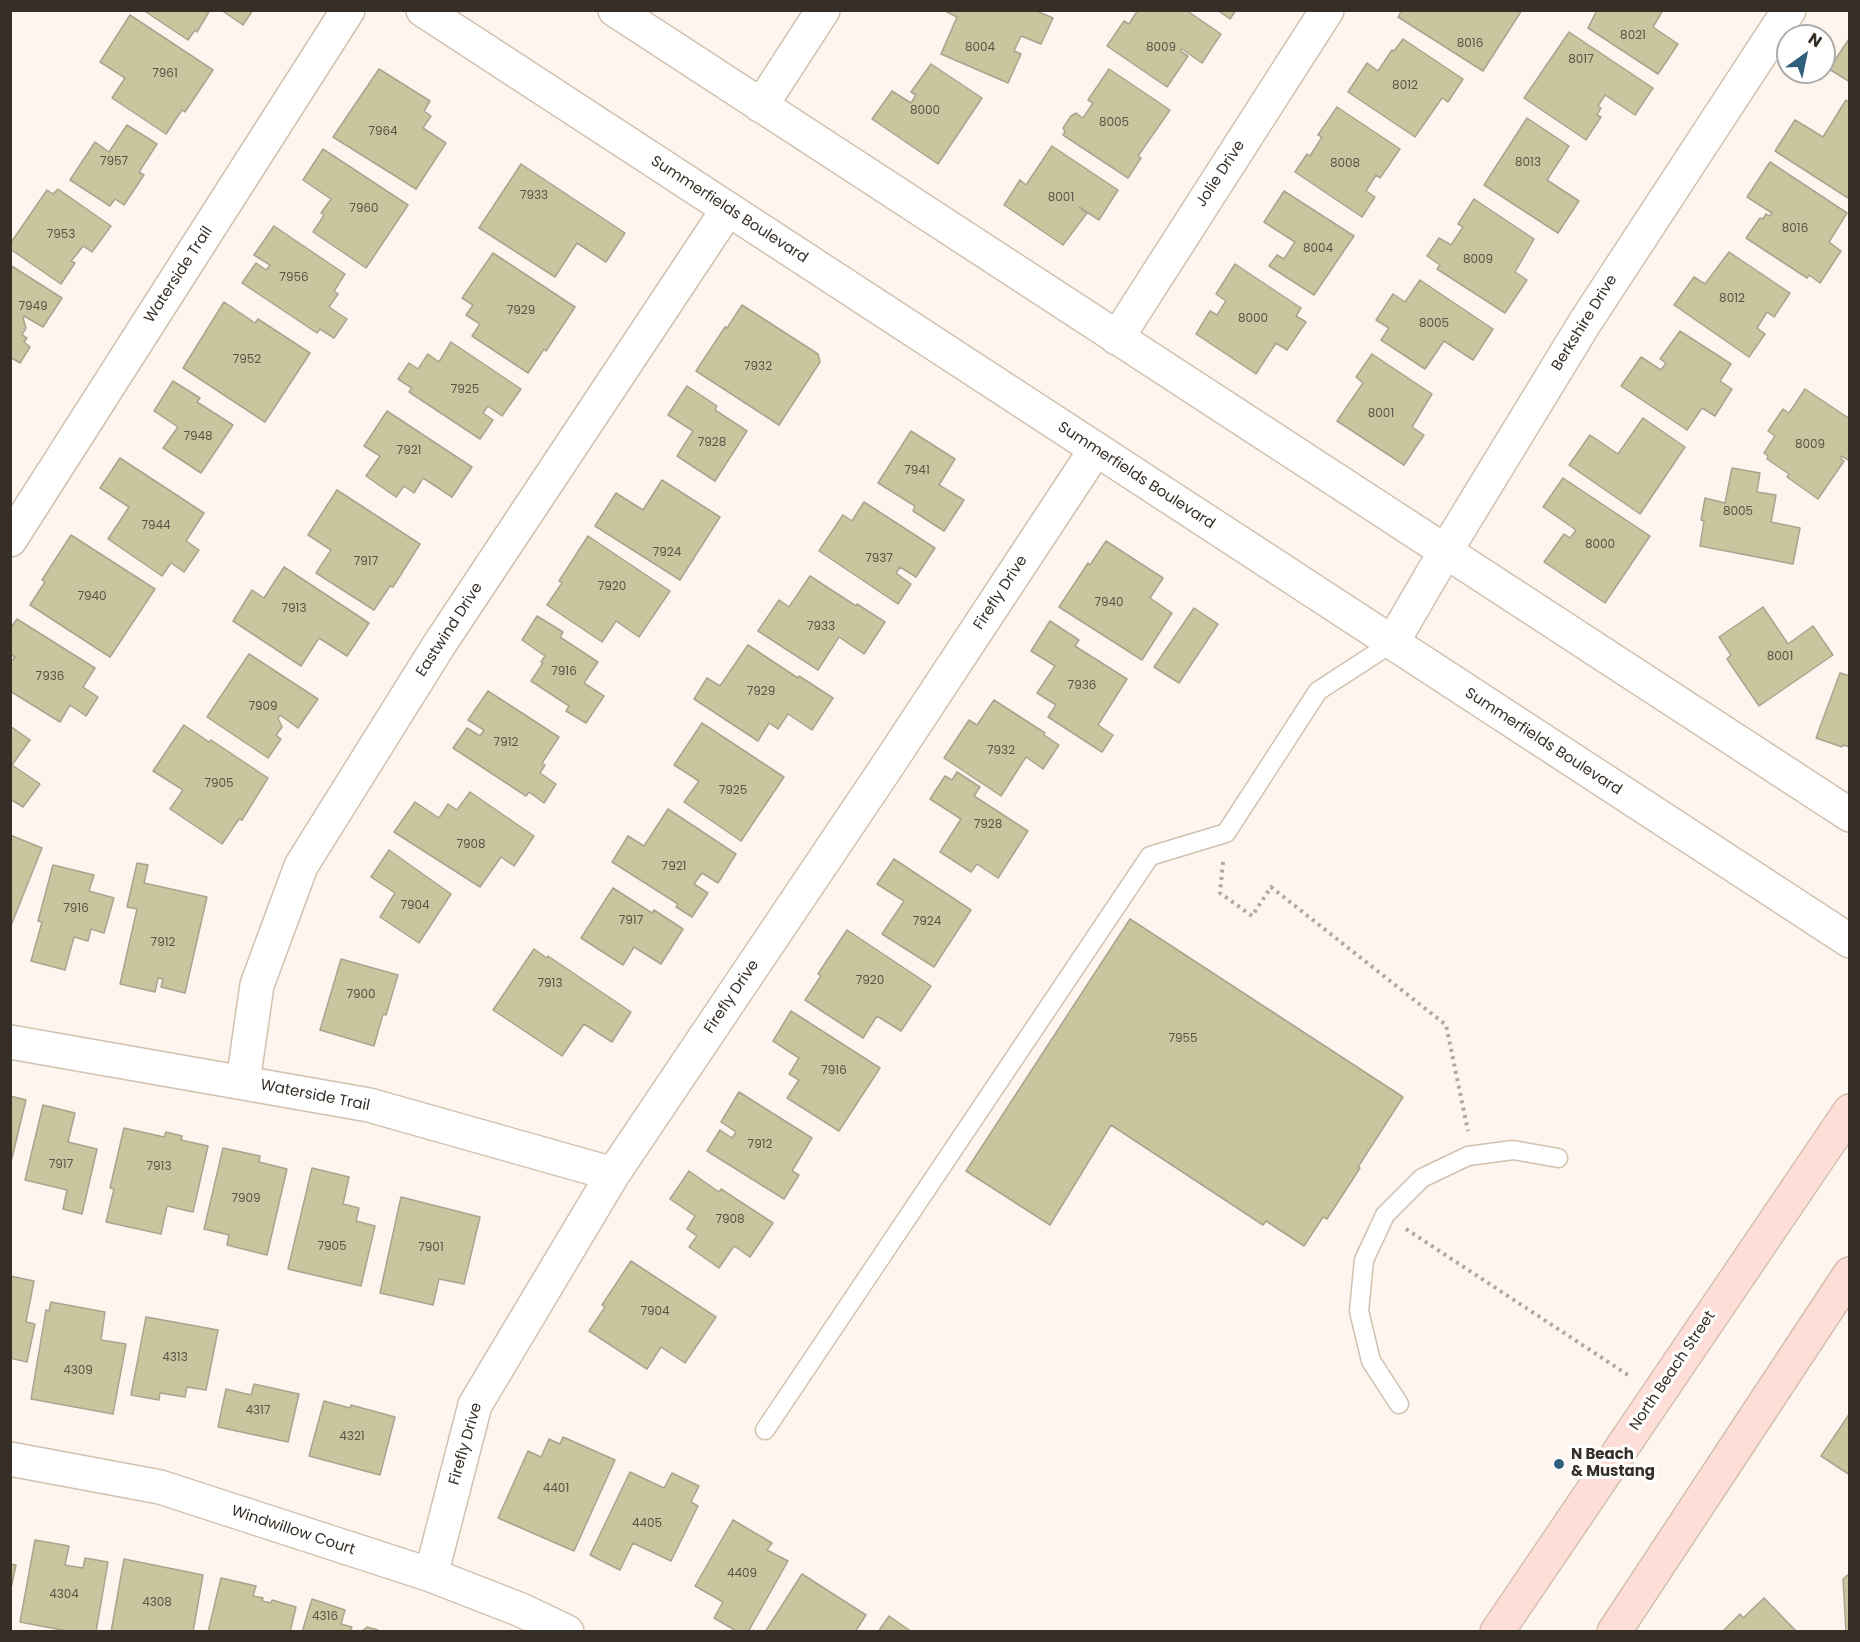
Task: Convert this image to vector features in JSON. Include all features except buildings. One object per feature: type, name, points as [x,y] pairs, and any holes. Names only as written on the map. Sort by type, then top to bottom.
[{"type":"main road","name":"North Beach Street","points":[[1497,1632],[1850,1111]]},
{"type":"main road","points":[[1614,1632],[1850,1274]]},
{"type":"street","name":"Waterside Trail","points":[[10,540],[348,10]]},
{"type":"street","name":"Summerfields Boulevard","points":[[423,10],[1850,941]]},
{"type":"street","points":[[615,10],[1850,815]]},
{"type":"street","points":[[761,106],[823,10]]},
{"type":"street","name":"Jolie Drive","points":[[1117,338],[1327,10]]},
{"type":"street","name":"Berkshire Drive","points":[[1392,643],[1584,324],[1789,10]]},
{"type":"street","name":"Eastwind Drive","points":[[243,1082],[257,985],[301,866],[439,645],[728,209]]},
{"type":"street","name":"Firefly Drive","points":[[431,1575],[476,1405],[613,1174],[882,774],[1096,449]]},
{"type":"street","name":"Waterside Trail","points":[[10,1042],[369,1105],[613,1174]]},
{"type":"street","name":"Windwillow Court","points":[[10,1459],[160,1487],[431,1575],[521,1610],[567,1632]]},
{"type":"lane","points":[[765,1430],[1150,856],[1226,833],[1318,691],[1392,643]]},
{"type":"lane","points":[[1399,1404],[1371,1361],[1359,1311],[1364,1260],[1385,1215],[1422,1178],[1468,1156],[1513,1150],[1558,1158]]},
{"type":"path","points":[[1226,833],[1220,893],[1252,916],[1271,887],[1446,1025],[1469,1136],[1468,1156]]},
{"type":"path","points":[[1385,1215],[1628,1375]]},
{"type":"place","name":"N Beach & Mustang","points":[[1559,1464]]}]
